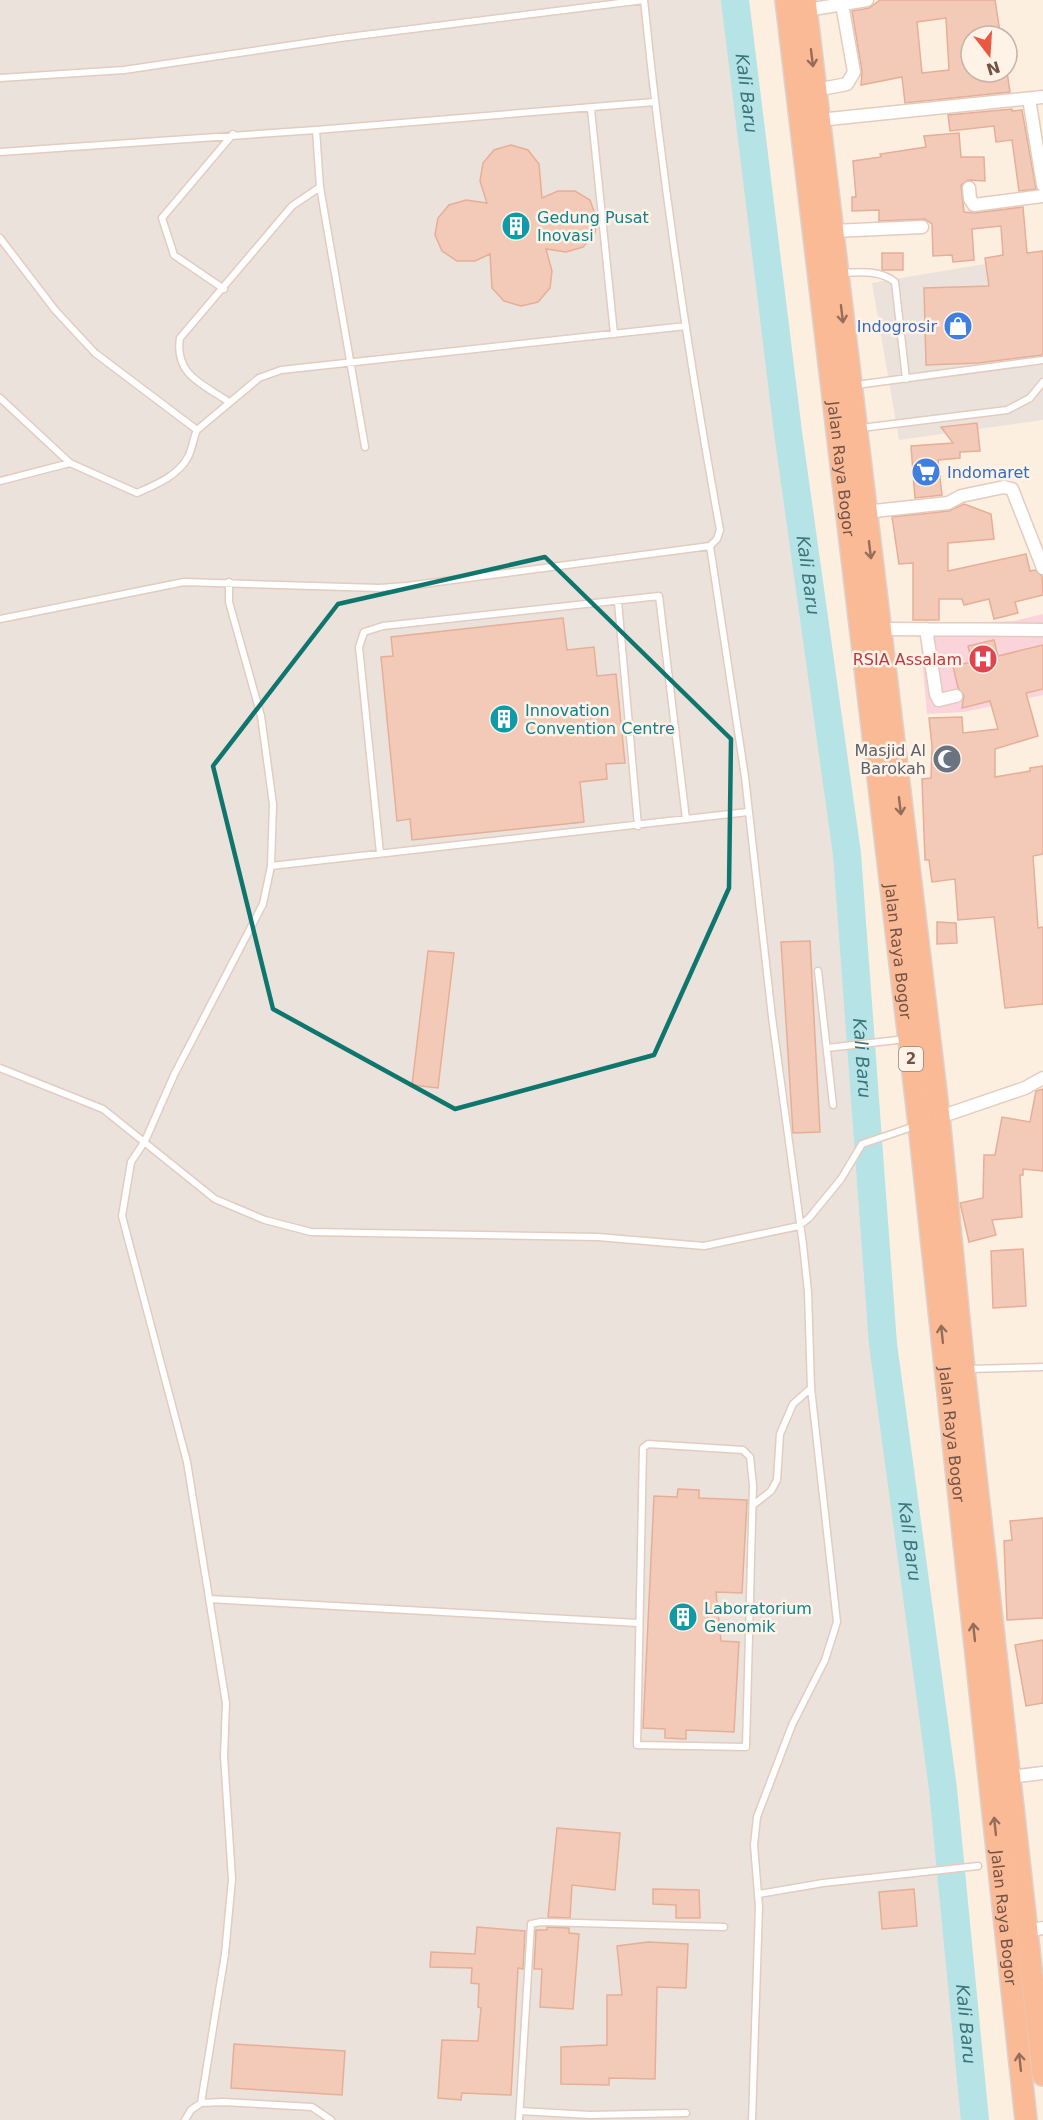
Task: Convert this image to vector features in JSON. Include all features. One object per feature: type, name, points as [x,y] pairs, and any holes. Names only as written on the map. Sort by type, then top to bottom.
[{"type":"highway","name":"Jalan Raya Bogor","points":[[796,6],[816,90],[838,273],[841,388],[856,429],[879,629],[918,1038]]},
{"type":"highway","name":"Jalan Raya Bogor","points":[[796,6],[918,1038],[964,1370],[1009,1777],[1035,1929],[1043,2075]]},
{"type":"highway","name":"Jalan Raya Bogor","points":[[929,1121],[1026,2120]]},
{"type":"street","points":[[796,6],[842,4],[867,0]]},
{"type":"street","points":[[816,90],[847,84],[854,72],[842,4]]},
{"type":"street","points":[[819,120],[1043,97]]},
{"type":"street","points":[[1029,99],[1043,185]]},
{"type":"street","points":[[969,188],[970,199],[974,206],[1043,196]]},
{"type":"street","points":[[833,231],[922,227]]},
{"type":"street","points":[[865,512],[948,503],[962,496],[1004,487],[1012,489],[1043,568]]},
{"type":"street","points":[[879,629],[1043,630]]},
{"type":"street","points":[[926,629],[936,694],[939,700],[956,696]]},
{"type":"street","points":[[929,1121],[1025,1088],[1043,1078]]},
{"type":"street","points":[[1009,1777],[1043,1773]]},
{"type":"lane","points":[[0,78],[124,70],[339,38],[644,0],[654,102],[686,326],[720,530],[717,539],[710,546],[406,586],[379,588],[184,582],[0,619]]},
{"type":"lane","points":[[0,152],[591,109],[654,102]]},
{"type":"lane","points":[[591,109],[614,334]]},
{"type":"lane","points":[[316,130],[320,187],[364,447]]},
{"type":"lane","points":[[224,289],[174,255],[162,218],[233,134]]},
{"type":"lane","points":[[230,402],[183,370],[178,352],[180,338],[224,289],[292,206],[320,187]]},
{"type":"lane","points":[[0,238],[55,310],[95,353],[196,430]]},
{"type":"lane","points":[[838,273],[868,272],[888,276],[895,282],[906,378]]},
{"type":"lane","points":[[0,398],[70,463],[137,493],[162,482],[178,469],[188,457],[196,430],[259,378],[281,370],[686,326]]},
{"type":"lane","points":[[841,388],[1043,360]]},
{"type":"lane","points":[[856,429],[1007,410],[1030,398],[1043,382]]},
{"type":"lane","points":[[0,481],[70,463]]},
{"type":"lane","points":[[710,546],[748,812],[808,1292],[811,1388],[837,1622],[825,1660],[792,1725],[760,1805],[754,1845],[759,1894],[752,2120]]},
{"type":"lane","points":[[201,2103],[225,1954],[232,1879],[224,1756],[226,1703],[186,1462],[122,1216],[131,1162],[145,1141],[174,1075],[263,904],[271,866],[273,804],[261,716],[229,602],[230,582]]},
{"type":"lane","points":[[380,853],[359,647],[364,632],[383,626],[659,596],[686,819]]},
{"type":"lane","points":[[618,602],[638,826]]},
{"type":"lane","points":[[271,866],[748,812]]},
{"type":"lane","points":[[818,971],[833,1105]]},
{"type":"lane","points":[[826,1048],[918,1038]]},
{"type":"lane","points":[[0,1068],[103,1109],[216,1199],[265,1220],[311,1232],[598,1237],[704,1246],[799,1226],[809,1218],[841,1179],[866,1142],[929,1121]]},
{"type":"lane","points":[[964,1370],[1043,1367]]},
{"type":"lane","points":[[753,1505],[771,1491],[777,1480],[780,1434],[793,1404],[811,1388]]},
{"type":"lane","points":[[648,1444],[748,1452],[753,1485],[753,1505],[746,1747],[637,1745],[638,1623],[643,1448],[648,1444]]},
{"type":"lane","points":[[209,1599],[638,1623]]},
{"type":"lane","points":[[759,1894],[976,1866]]},
{"type":"lane","points":[[519,2120],[531,1924],[541,1922],[724,1927]]},
{"type":"lane","points":[[184,2120],[191,2110],[201,2103],[312,2107],[331,2120]]},
{"type":"lane","points":[[520,2111],[590,2115],[686,2113]]},
{"type":"highlighted area","points":[[545,557],[731,739],[729,888],[654,1055],[455,1109],[273,1009],[213,766],[338,604]]},
{"type":"shaded area","points":[[0,0],[736,0],[985,2120],[0,2120]]},
{"type":"shaded area","points":[[1043,254],[1043,420],[899,440],[872,283]]},
{"type":"shaded area","name":"RSIA Assalam","points":[[1043,614],[1043,695],[964,712],[927,714],[919,624],[1014,621]]},
{"type":"building","points":[[880,0],[995,0],[999,24],[959,24],[959,84],[1009,84],[1010,92],[905,103],[902,77],[861,85],[862,71],[852,11],[869,8]],"holes":[[[946,18],[949,70],[922,73],[917,22]]]},
{"type":"building","points":[[1012,109],[1012,111],[1022,110],[1036,189],[1019,191],[1012,140],[996,142],[994,126],[950,131],[948,115]]},
{"type":"building","points":[[959,133],[961,157],[984,157],[985,181],[968,180],[961,185],[964,212],[975,213],[1023,207],[1027,253],[1043,251],[1043,355],[978,363],[926,365],[924,288],[989,286],[985,258],[1003,255],[1001,226],[972,229],[974,260],[953,262],[952,255],[933,256],[932,224],[925,219],[879,221],[879,210],[852,211],[852,197],[856,197],[853,161],[926,147],[924,136]]},
{"type":"building","name":"Gedung Pusat Inovasi","points":[[511,145],[528,150],[539,164],[542,198],[558,191],[575,191],[590,200],[597,220],[595,233],[583,247],[566,252],[546,249],[552,271],[550,288],[538,302],[521,306],[504,301],[492,288],[490,254],[475,261],[457,261],[442,251],[435,235],[438,218],[449,205],[466,200],[487,203],[480,181],[483,163],[494,150]]},
{"type":"building","points":[[882,253],[903,253],[903,270],[882,270]]},
{"type":"building","points":[[977,423],[980,451],[960,452],[960,458],[938,460],[942,495],[915,498],[911,446],[953,443],[941,427]]},
{"type":"building","points":[[964,504],[991,514],[994,539],[948,543],[948,571],[1026,554],[1030,571],[1035,570],[1042,576],[1043,595],[1015,602],[1018,613],[994,619],[989,599],[964,605],[962,599],[939,599],[939,620],[913,620],[913,563],[899,564],[892,517],[949,511]]},
{"type":"building","name":"Innovation Convention Centre","points":[[563,618],[567,650],[594,647],[597,676],[616,674],[625,763],[606,764],[607,779],[580,782],[584,822],[412,840],[410,819],[397,821],[381,657],[393,656],[391,637]]},
{"type":"building","points":[[994,640],[998,656],[1043,645],[1043,689],[1026,693],[1038,736],[995,749],[995,777],[1030,771],[1030,768],[1043,766],[1043,854],[1033,856],[1038,928],[1043,927],[1043,1004],[1005,1008],[994,917],[958,920],[955,879],[932,882],[929,860],[925,860],[922,779],[931,778],[932,746],[929,718],[962,717],[963,733],[998,729],[990,701],[962,708],[964,695],[958,688],[953,666],[972,662],[968,646]]},
{"type":"building","points":[[937,922],[956,923],[957,943],[937,944]]},
{"type":"building","points":[[810,941],[820,1132],[793,1133],[781,942]]},
{"type":"building","points":[[428,951],[454,953],[438,1088],[412,1085]]},
{"type":"building","points":[[1043,1089],[1043,1171],[1023,1169],[1023,1175],[1020,1175],[1022,1217],[992,1220],[996,1235],[969,1242],[960,1203],[983,1198],[984,1155],[995,1155],[1002,1117],[1030,1122],[1036,1091]]},
{"type":"building","points":[[1023,1249],[1026,1306],[993,1308],[991,1251]]},
{"type":"building","name":"Laboratorium Genomik","points":[[678,1489],[699,1490],[699,1498],[747,1500],[742,1593],[716,1592],[721,1641],[739,1642],[734,1732],[686,1730],[686,1739],[665,1738],[665,1729],[643,1728],[654,1496],[677,1497]]},
{"type":"building","points":[[1043,1518],[1043,1618],[1007,1620],[1004,1541],[1012,1540],[1010,1521]]},
{"type":"building","points":[[1043,1640],[1043,1703],[1026,1706],[1015,1645]]},
{"type":"building","points":[[557,1828],[620,1833],[615,1890],[572,1885],[570,1918],[548,1917]]},
{"type":"building","points":[[653,1889],[699,1890],[700,1918],[676,1918],[676,1905],[653,1904]]},
{"type":"building","points":[[914,1889],[917,1926],[882,1929],[879,1892]]},
{"type":"building","points":[[477,1927],[525,1931],[523,1969],[518,1968],[511,2095],[462,2093],[461,2100],[438,2098],[442,2040],[478,2041],[481,2008],[478,2007],[479,1984],[471,1983],[472,1968],[430,1967],[431,1952],[475,1954]]},
{"type":"building","points":[[547,1927],[569,1928],[569,1933],[579,1934],[573,2009],[540,2007],[542,1969],[534,1969],[536,1930],[547,1930]]},
{"type":"building","points":[[648,1942],[688,1944],[686,1988],[657,1987],[655,2079],[609,2078],[609,2085],[561,2084],[561,2047],[607,2045],[607,1995],[622,1995],[617,1946]]},
{"type":"building","points":[[234,2044],[345,2051],[342,2095],[231,2088]]},
{"type":"waterway","name":"Kali Baru","points":[[735,0],[788,432],[847,854],[883,1344],[943,1789],[975,2120]]},
{"type":"place","name":"Gedung Pusat Inovasi","points":[[516,226]]},
{"type":"place","name":"Indogrosir","points":[[958,326]]},
{"type":"place","name":"Indomaret","points":[[926,472]]},
{"type":"place","name":"RSIA Assalam","points":[[983,659]]},
{"type":"place","name":"Innovation Convention Centre","points":[[504,719]]},
{"type":"place","name":"Masjid Al Barokah","points":[[947,759]]},
{"type":"place","name":"Laboratorium Genomik","points":[[683,1617]]}]
